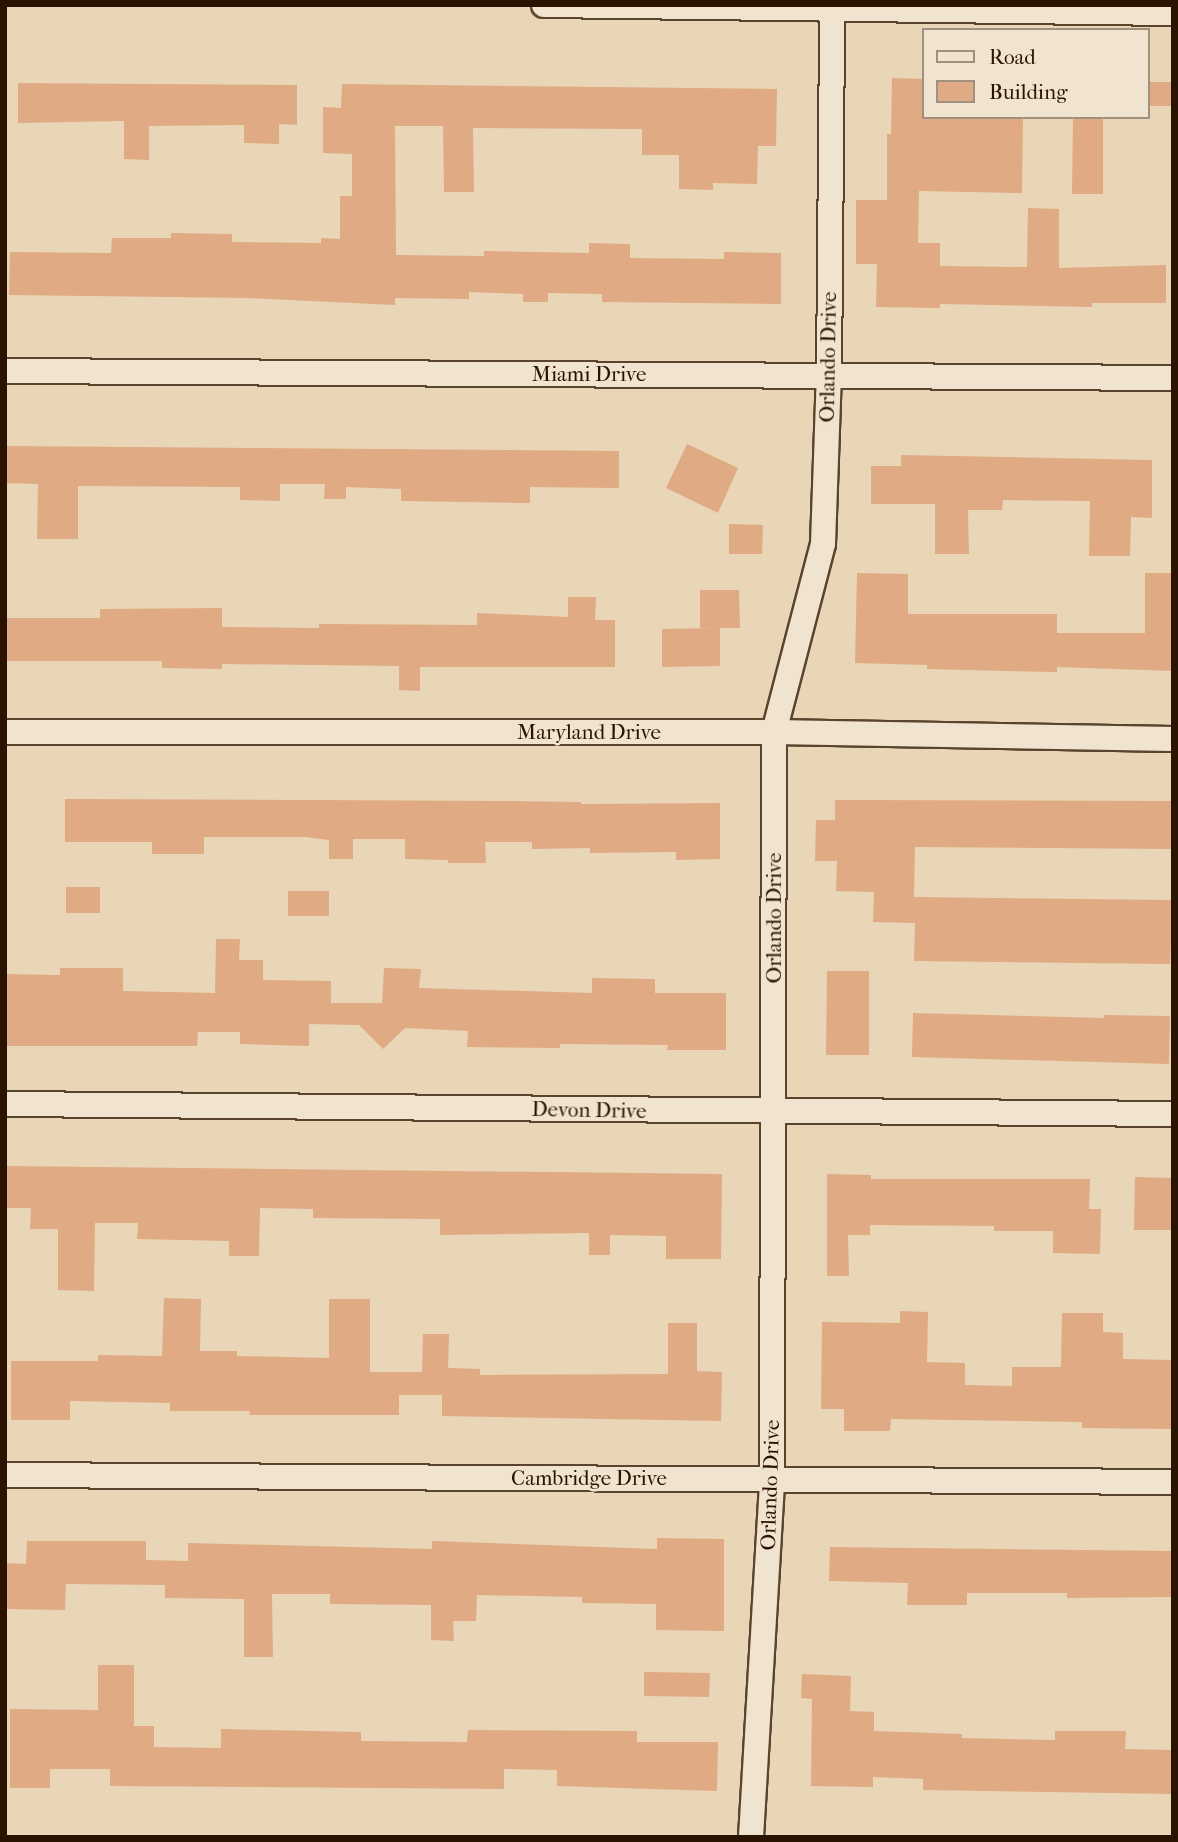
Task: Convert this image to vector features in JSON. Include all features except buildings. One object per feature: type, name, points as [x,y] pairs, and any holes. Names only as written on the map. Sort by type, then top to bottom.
[{"type":"street","points":[[544,5],[1173,13]]},
{"type":"street","name":"Orlando Drive","points":[[751,1837],[772,1479],[774,732],[822,544],[829,375],[832,8]]},
{"type":"street","name":"Miami Drive","points":[[5,371],[1173,378]]},
{"type":"street","name":"Maryland Drive","points":[[5,732],[774,732],[1173,739]]},
{"type":"street","name":"Devon Drive","points":[[5,1104],[1173,1114]]},
{"type":"street","name":"Cambridge Drive","points":[[5,1475],[1173,1482]]}]
